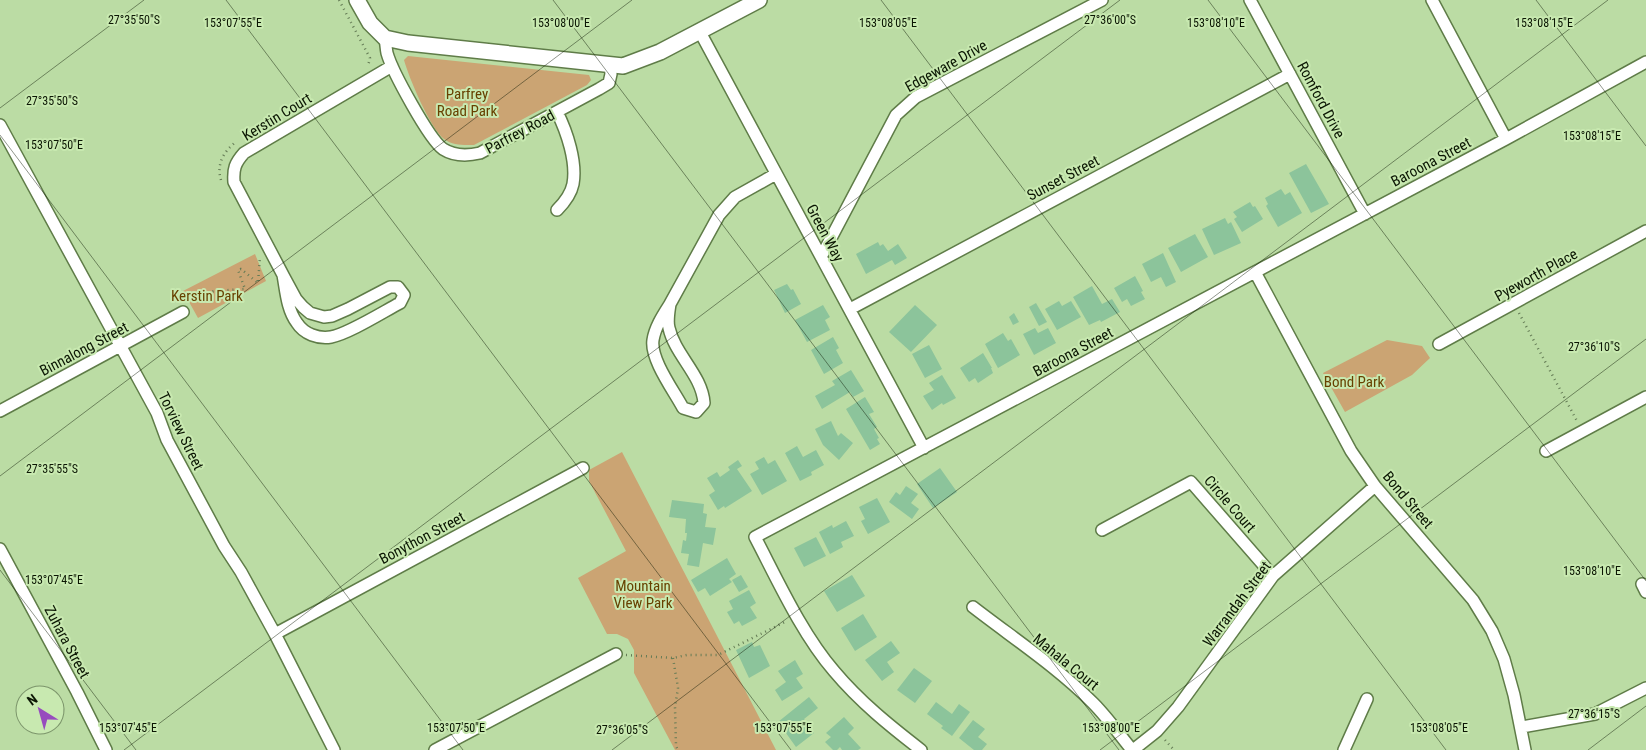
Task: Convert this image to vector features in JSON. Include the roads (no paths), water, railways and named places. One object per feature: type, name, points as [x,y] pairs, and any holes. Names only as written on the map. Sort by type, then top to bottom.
[{"type":"main road","name":"Parfrey Road","points":[[357,0],[370,23],[385,38]]},
{"type":"main road","points":[[385,38],[408,43],[623,66],[637,62],[700,32],[759,0]]},
{"type":"street","name":"Edgeware Drive","points":[[821,257],[896,115],[916,97],[1080,5],[1102,0]]},
{"type":"street","name":"Romford Drive","points":[[1250,0],[1365,214]]},
{"type":"street","points":[[1432,0],[1506,139]]},
{"type":"street","name":"Green Way","points":[[700,32],[924,448]]},
{"type":"street","name":"Parfrey Road","points":[[385,38],[386,51],[392,66],[430,136],[442,148],[454,154],[468,156],[480,153],[609,83],[611,74],[610,64]]},
{"type":"street","name":"Baroona Street","points":[[921,750],[862,703],[832,670],[797,616],[755,537],[1506,139],[1646,62]]},
{"type":"street","name":"Kerstin Court","points":[[283,275],[288,300],[296,323],[304,331],[316,336],[333,337],[400,303],[404,296],[398,287],[390,287],[332,316],[318,316],[302,307],[234,182],[233,170],[236,162],[244,153],[392,66]]},
{"type":"street","name":"Sunset Street","points":[[850,309],[1290,74]]},
{"type":"street","points":[[557,112],[567,136],[574,170],[573,185],[567,199],[557,210]]},
{"type":"street","name":"Torview Street","points":[[0,125],[157,413],[167,440],[224,546],[241,572],[275,634],[334,750]]},
{"type":"street","points":[[670,304],[668,326],[672,338],[703,392],[704,403],[696,412],[684,408],[655,358],[652,342],[656,328],[719,215],[735,197],[776,174]]},
{"type":"street","name":"Pyeworth Place","points":[[1439,344],[1646,231]]},
{"type":"street","name":"Bond Street","points":[[1255,272],[1351,451],[1375,486],[1473,600],[1492,631],[1504,659],[1522,727],[1525,750]]},
{"type":"street","name":"Binnalong Street","points":[[0,411],[183,312]]},
{"type":"street","points":[[1546,451],[1646,397]]},
{"type":"street","name":"Bonython Street","points":[[275,634],[583,468]]},
{"type":"street","name":"Circle Court","points":[[1102,530],[1191,482],[1273,576]]},
{"type":"street","name":"Warrandah Street","points":[[1132,750],[1157,731],[1178,707],[1273,576],[1375,486]]},
{"type":"street","name":"Zuhara Street","points":[[0,549],[106,750]]},
{"type":"street","name":"Mahala Court","points":[[973,607],[1071,683],[1105,716],[1132,750]]},
{"type":"street","points":[[435,750],[616,654]]},
{"type":"street","points":[[1522,727],[1595,714],[1646,688]]},
{"type":"street","points":[[1344,750],[1366,699]]},
{"type":"park label","name":"Parfrey Road Park","points":[[467,102]]},
{"type":"park label","name":"Kerstin Park","points":[[207,296]]},
{"type":"park label","name":"Bond Park","points":[[1354,382]]},
{"type":"park label","name":"Mountain View Park","points":[[643,594]]}]
